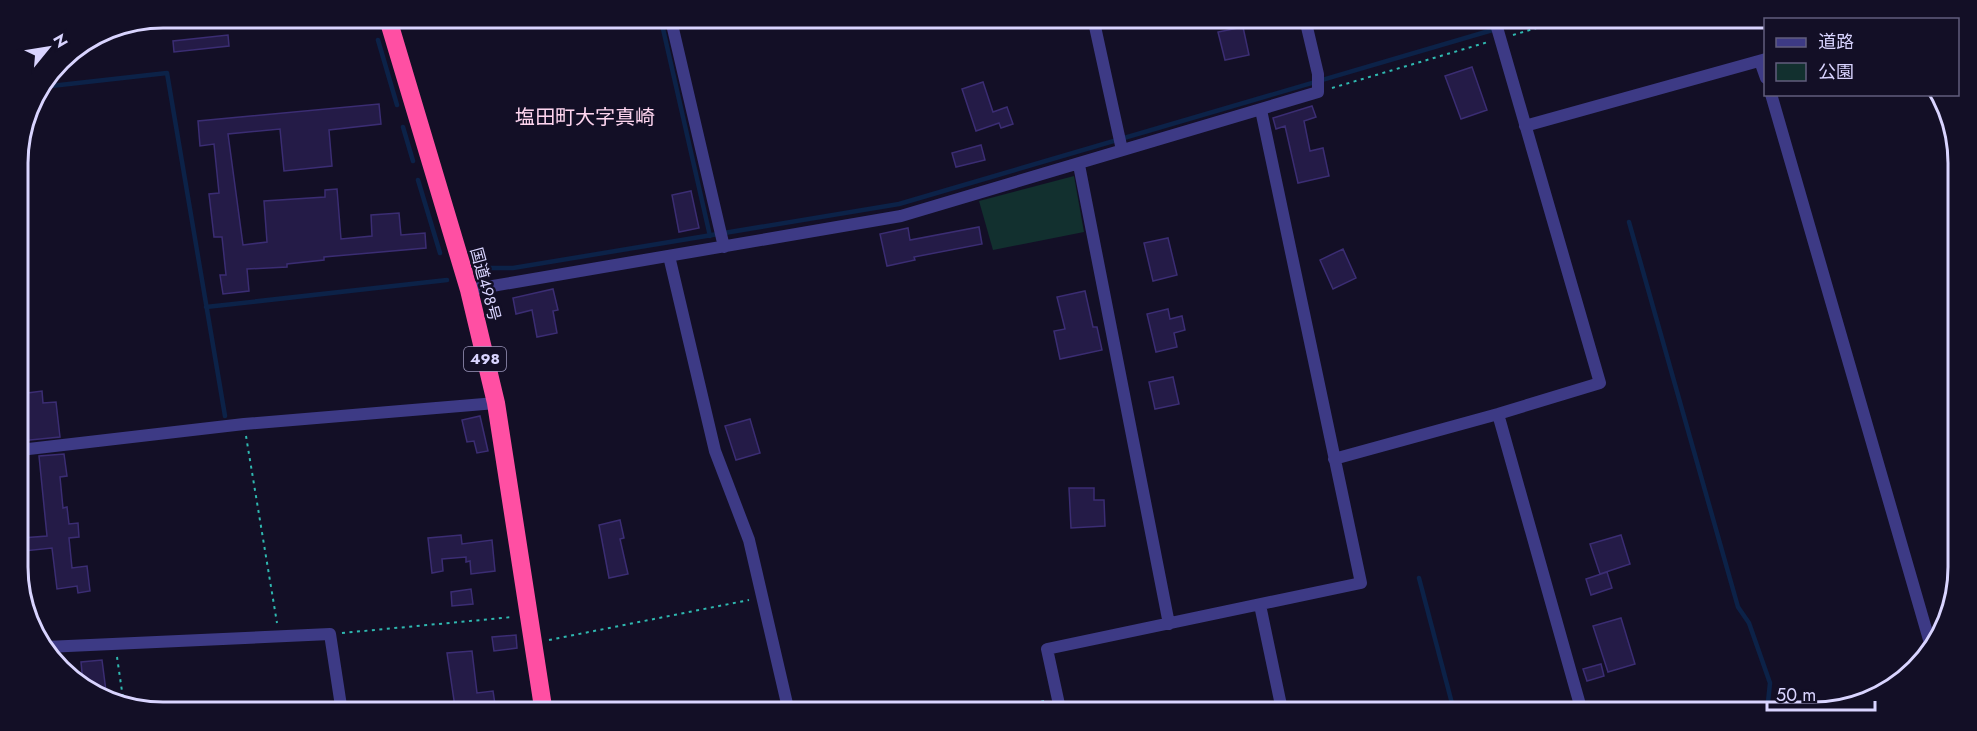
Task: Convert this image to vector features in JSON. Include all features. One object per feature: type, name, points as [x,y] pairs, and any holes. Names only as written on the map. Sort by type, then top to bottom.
[{"type":"highway","name":"国道498号","points":[[391,28],[469,290],[496,403],[531,615],[542,702]]},
{"type":"street","points":[[673,28],[724,247]]},
{"type":"street","points":[[1095,28],[1122,150]]},
{"type":"street","points":[[469,290],[901,216],[1261,110],[1318,92],[1318,74],[1306,28]]},
{"type":"street","points":[[1334,459],[1600,383],[1497,28]]},
{"type":"street","points":[[1525,126],[1763,60]]},
{"type":"street","points":[[1772,96],[1929,638]]},
{"type":"street","points":[[1059,702],[1047,649],[1361,583],[1261,110]]},
{"type":"street","points":[[1079,165],[1169,624]]},
{"type":"street","points":[[669,256],[715,451],[749,540],[787,702]]},
{"type":"street","points":[[28,449],[244,424],[496,403]]},
{"type":"street","points":[[1498,414],[1579,702]]},
{"type":"street","points":[[1260,605],[1280,702]]},
{"type":"street","points":[[54,647],[115,646],[330,634],[340,702]]},
{"type":"path","points":[[1318,92],[1537,28]]},
{"type":"path","points":[[244,424],[280,637]]},
{"type":"path","points":[[534,643],[762,597]]},
{"type":"path","points":[[330,634],[531,615]]},
{"type":"path","points":[[115,646],[123,696]]},
{"type":"green space","points":[[1074,176],[1084,232],[993,250],[979,201]]},
{"type":"building","points":[[1243,28],[1249,55],[1225,60],[1218,32]]},
{"type":"building","points":[[228,35],[229,46],[174,52],[173,41]]},
{"type":"building","points":[[1472,67],[1487,110],[1461,119],[1445,76]]},
{"type":"building","points":[[983,82],[993,112],[1007,107],[1013,124],[1001,128],[999,123],[976,131],[962,89]]},
{"type":"building","points":[[379,104],[381,124],[329,130],[332,166],[284,171],[280,129],[228,134],[243,245],[267,242],[264,201],[325,197],[325,190],[337,189],[341,239],[372,236],[371,215],[399,213],[401,235],[425,233],[426,248],[324,257],[324,260],[287,264],[287,267],[247,269],[249,291],[223,294],[220,275],[226,275],[222,237],[214,237],[209,194],[219,193],[214,144],[200,146],[198,121]]},
{"type":"building","points":[[1312,106],[1316,117],[1304,121],[1310,151],[1323,148],[1329,176],[1298,183],[1285,126],[1276,129],[1273,118]]},
{"type":"building","points":[[981,145],[985,160],[956,167],[952,153]]},
{"type":"building","points":[[691,191],[699,228],[679,232],[672,195]]},
{"type":"building","points":[[979,227],[982,244],[914,257],[915,260],[887,266],[880,234],[908,228],[910,240]]},
{"type":"building","points":[[1168,238],[1177,275],[1153,281],[1144,243]]},
{"type":"building","points":[[1343,249],[1356,278],[1333,289],[1320,260]]},
{"type":"building","points":[[553,289],[558,310],[553,311],[557,333],[537,337],[532,310],[516,314],[513,298]]},
{"type":"building","points":[[1085,291],[1093,327],[1097,327],[1102,350],[1060,359],[1054,331],[1065,329],[1057,297]]},
{"type":"building","points":[[1168,309],[1170,319],[1182,316],[1185,330],[1174,333],[1177,347],[1156,352],[1147,314]]},
{"type":"building","points":[[1173,377],[1179,404],[1155,409],[1149,382]]},
{"type":"building","points":[[42,391],[43,403],[56,402],[60,437],[28,440],[28,393]]},
{"type":"building","points":[[480,416],[488,451],[477,453],[474,441],[467,442],[462,420]]},
{"type":"building","points":[[750,419],[760,453],[736,460],[725,426]]},
{"type":"building","points":[[64,454],[67,476],[60,477],[63,508],[67,507],[69,524],[78,523],[79,537],[69,538],[72,568],[87,566],[90,591],[78,593],[77,586],[57,589],[52,548],[28,551],[28,538],[47,536],[39,456]]},
{"type":"building","points":[[1069,488],[1094,488],[1094,500],[1104,500],[1105,526],[1071,528]]},
{"type":"building","points":[[620,520],[624,538],[620,539],[628,574],[609,578],[599,525]]},
{"type":"building","points":[[461,535],[462,544],[492,540],[495,571],[471,574],[470,561],[466,562],[466,557],[442,559],[443,571],[432,573],[428,538]]},
{"type":"building","points":[[1621,535],[1630,564],[1600,574],[1590,544]]},
{"type":"building","points":[[1607,572],[1612,588],[1591,595],[1586,579]]},
{"type":"building","points":[[471,589],[473,604],[452,606],[451,592]]},
{"type":"building","points":[[1621,618],[1635,664],[1608,672],[1593,626]]},
{"type":"building","points":[[516,635],[517,648],[494,651],[492,637]]},
{"type":"building","points":[[472,651],[477,693],[493,691],[495,702],[454,702],[447,653]]},
{"type":"building","points":[[102,660],[106,690],[82,676],[81,662]]},
{"type":"building","points":[[1601,664],[1604,676],[1587,681],[1583,669]]},
{"type":"waterway","points":[[663,28],[710,236]]},
{"type":"waterway","points":[[486,268],[513,268],[899,204],[1499,28]]},
{"type":"waterway","points":[[378,40],[397,105]]},
{"type":"waterway","points":[[53,86],[167,73],[225,416]]},
{"type":"waterway","points":[[403,127],[413,161]]},
{"type":"waterway","points":[[418,180],[440,253]]},
{"type":"waterway","points":[[1629,222],[1738,607],[1749,623],[1770,683],[1768,702]]},
{"type":"waterway","points":[[206,307],[447,280]]},
{"type":"waterway","points":[[1419,578],[1452,702]]},
{"type":"district","name":"塩田町大字真崎","points":[[585,117]]}]
